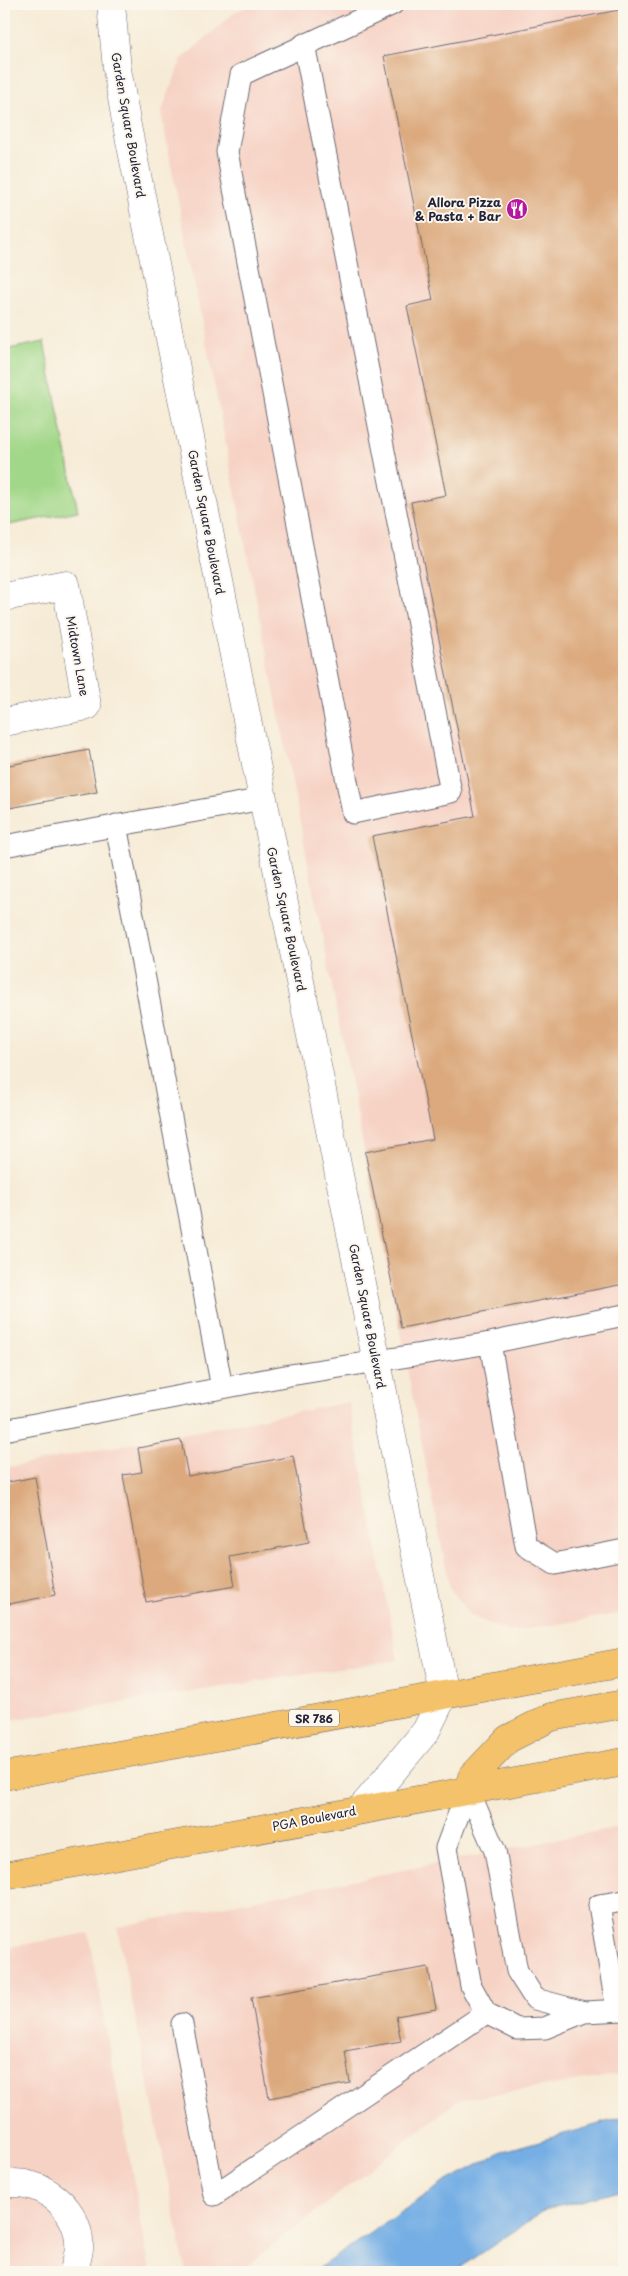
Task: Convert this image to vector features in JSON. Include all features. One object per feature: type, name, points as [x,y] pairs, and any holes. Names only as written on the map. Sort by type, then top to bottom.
[{"type":"main road","name":"SR 786","points":[[4,1776],[624,1662]]},
{"type":"main road","points":[[468,1790],[472,1776],[508,1739],[551,1717],[624,1704]]},
{"type":"main road","name":"PGA Boulevard","points":[[4,1876],[624,1762]]},
{"type":"street","name":"Garden Square Boulevard","points":[[115,6],[126,121],[444,1694]]},
{"type":"street","name":"Midtown Lane","points":[[4,597],[66,585],[87,706],[4,722]]},
{"type":"street","points":[[362,1809],[426,1731],[444,1694]]},
{"type":"street","points":[[4,2184],[14,2182],[39,2187],[60,2202],[74,2222],[79,2248],[74,2272]]},
{"type":"lane","points":[[304,44],[451,792],[353,813],[227,152],[241,75],[304,44],[393,4]]},
{"type":"lane","points":[[4,846],[263,799]]},
{"type":"lane","points":[[116,825],[222,1388]]},
{"type":"lane","points":[[4,1427],[490,1343],[624,1315]]},
{"type":"lane","points":[[490,1343],[526,1546],[554,1564],[624,1550]]},
{"type":"lane","points":[[468,1790],[446,1848],[472,1986],[486,2013],[517,2029],[545,2028],[584,2012]]},
{"type":"lane","points":[[468,1790],[495,1851],[517,1971],[535,1999],[584,2012],[621,2010],[600,1906],[624,1901]]},
{"type":"lane","points":[[182,2024],[214,2195],[486,2013]]},
{"type":"shaded area","points":[[252,4],[624,4],[624,1613],[509,1632],[471,1616],[450,1588],[161,113],[181,60],[235,12]]},
{"type":"shaded area","points":[[349,1402],[398,1660],[4,1721],[4,1468]]},
{"type":"shaded area","points":[[624,1826],[624,2074],[458,2100],[239,2272],[186,2272],[117,1927]]},
{"type":"shaded area","points":[[89,1933],[150,2272],[4,2272],[4,1948]]},
{"type":"green space","points":[[44,342],[78,511],[4,526],[4,350]]},
{"type":"water","points":[[624,2117],[624,2190],[545,2210],[454,2272],[313,2272],[442,2184],[504,2151]]},
{"type":"building","points":[[624,9],[624,1284],[401,1328],[365,1152],[433,1139],[372,836],[475,816],[411,502],[446,495],[407,306],[433,300],[384,56]]},
{"type":"building","points":[[89,750],[97,792],[4,809],[4,766]]},
{"type":"building","points":[[181,1440],[188,1476],[293,1456],[309,1542],[230,1557],[235,1586],[146,1602],[123,1475],[142,1472],[138,1448]]},
{"type":"building","points":[[35,1477],[55,1595],[4,1605],[4,1483]]},
{"type":"building","points":[[428,1967],[436,2009],[396,2016],[401,2041],[345,2051],[350,2083],[269,2098],[251,1998]]},
{"type":"place","name":"Allora Pizza & Pasta + Bar","points":[[517,209]]}]
